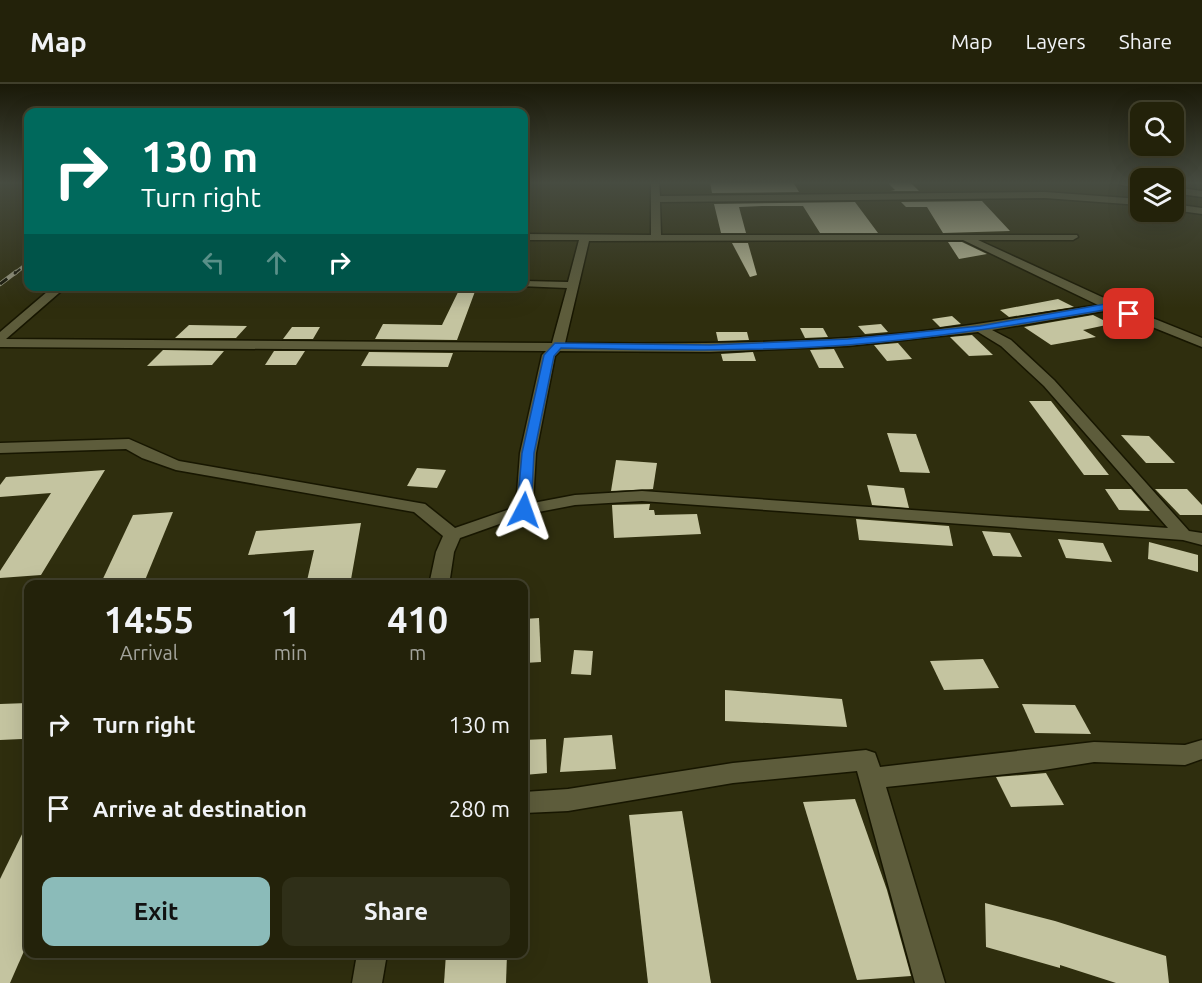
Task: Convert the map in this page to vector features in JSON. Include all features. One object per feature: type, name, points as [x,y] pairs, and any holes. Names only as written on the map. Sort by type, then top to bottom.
[{"type":"street","points":[[656,224],[656,238]]},
{"type":"street","points":[[960,235],[1111,306],[1202,343]]},
{"type":"street","points":[[528,237],[960,235],[1073,237]]},
{"type":"street","points":[[524,510],[528,453],[549,355],[558,345],[585,238]]},
{"type":"street","points":[[528,284],[572,285]]},
{"type":"street","points":[[0,338],[56,291]]},
{"type":"street","points":[[0,343],[745,346],[848,342],[980,328],[1111,306]]},
{"type":"street","points":[[980,328],[1006,344],[1049,383],[1183,535]]},
{"type":"street","points":[[0,448],[129,444],[148,456],[176,465],[419,508],[453,535]]},
{"type":"street","points":[[440,580],[445,552],[453,535],[524,510],[574,500],[642,496],[1183,535],[1202,539]]},
{"type":"street","points":[[872,778],[1044,760],[1094,752],[1185,755],[1202,749]]},
{"type":"street","points":[[528,803],[568,800],[733,773],[866,760],[930,983]]},
{"type":"street","points":[[367,983],[371,958]]},
{"type":"building","points":[[719,224],[744,224],[746,233],[721,233]]},
{"type":"building","points":[[814,224],[871,224],[878,233],[820,233]]},
{"type":"building","points":[[937,224],[1003,224],[1010,231],[943,233]]},
{"type":"building","points":[[948,242],[962,242],[987,254],[959,259]]},
{"type":"building","points":[[732,243],[748,243],[757,275],[750,277]]},
{"type":"building","points":[[459,291],[475,291],[457,340],[375,339],[383,324],[442,325]]},
{"type":"building","points":[[1058,299],[1074,307],[1009,317],[1000,310]]},
{"type":"building","points":[[1093,315],[1111,324],[1083,330],[1096,337],[1051,345],[1024,327]]},
{"type":"building","points":[[952,316],[961,324],[940,327],[932,319]]},
{"type":"building","points":[[881,324],[888,332],[865,334],[858,326]]},
{"type":"building","points":[[189,325],[247,326],[236,338],[175,338]]},
{"type":"building","points":[[292,327],[320,327],[313,339],[283,339]]},
{"type":"building","points":[[800,328],[823,328],[828,337],[805,338]]},
{"type":"building","points":[[716,332],[747,332],[749,340],[718,341]]},
{"type":"building","points":[[972,335],[993,355],[969,356],[950,337]]},
{"type":"building","points":[[898,343],[912,359],[887,361],[874,345]]},
{"type":"building","points":[[834,349],[844,368],[819,368],[810,350]]},
{"type":"building","points":[[163,350],[224,351],[212,365],[147,366]]},
{"type":"building","points":[[274,351],[305,351],[296,365],[265,365]]},
{"type":"building","points":[[369,352],[453,353],[448,367],[361,366]]},
{"type":"building","points":[[753,352],[756,361],[723,361],[721,354]]},
{"type":"building","points":[[1029,401],[1051,401],[1109,475],[1084,475]]},
{"type":"building","points":[[887,433],[916,434],[930,473],[900,472]]},
{"type":"building","points":[[1121,435],[1149,436],[1175,463],[1146,463]]},
{"type":"building","points":[[616,460],[657,463],[653,489],[611,491]]},
{"type":"building","points":[[417,468],[446,470],[437,488],[407,486]]},
{"type":"building","points":[[105,470],[41,575],[0,578],[0,571],[51,493],[0,497],[0,485],[6,477]]},
{"type":"building","points":[[867,485],[904,488],[909,508],[872,505]]},
{"type":"building","points":[[1105,489],[1131,489],[1150,511],[1119,510]]},
{"type":"building","points":[[1155,489],[1187,489],[1202,505],[1202,515],[1180,515]]},
{"type":"building","points":[[650,504],[649,510],[654,510],[655,515],[697,514],[701,534],[614,538],[612,505]]},
{"type":"building","points":[[173,512],[145,580],[102,580],[133,515]]},
{"type":"building","points":[[856,519],[949,526],[953,546],[859,540]]},
{"type":"building","points":[[361,523],[351,580],[307,580],[314,550],[248,555],[256,531]]},
{"type":"building","points":[[982,531],[1010,533],[1022,557],[993,556]]},
{"type":"building","points":[[1058,539],[1103,543],[1112,562],[1066,558]]},
{"type":"building","points":[[1149,542],[1198,555],[1198,572],[1148,559]]},
{"type":"building","points":[[539,618],[541,662],[528,663],[528,619]]},
{"type":"building","points":[[574,650],[593,651],[591,675],[571,674]]},
{"type":"building","points":[[983,659],[999,688],[944,690],[930,661]]},
{"type":"building","points":[[725,690],[842,699],[847,727],[725,721]]},
{"type":"building","points":[[24,703],[22,739],[0,740],[0,704]]},
{"type":"building","points":[[1022,704],[1075,705],[1091,734],[1035,733]]},
{"type":"building","points":[[612,735],[616,769],[560,772],[564,738]]},
{"type":"building","points":[[546,739],[547,773],[528,775],[528,740]]},
{"type":"building","points":[[1046,773],[1064,805],[1011,807],[996,777]]},
{"type":"building","points":[[855,799],[887,890],[911,976],[857,980],[803,802]]},
{"type":"building","points":[[682,811],[711,983],[648,983],[629,815]]},
{"type":"building","points":[[24,830],[24,951],[10,983],[0,983],[0,879]]},
{"type":"building","points":[[985,903],[1055,921],[1166,956],[1169,983],[1116,983],[1060,965],[1060,968],[986,947]]},
{"type":"building","points":[[446,958],[507,958],[506,983],[444,983]]},
{"type":"railway","points":[[14,274],[24,266]]},
{"type":"railway","points":[[0,284],[16,272]]},
{"type":"route","points":[[524,510],[528,453],[549,355],[558,345],[710,348],[848,342],[980,328],[1111,306],[1129,314]]}]
